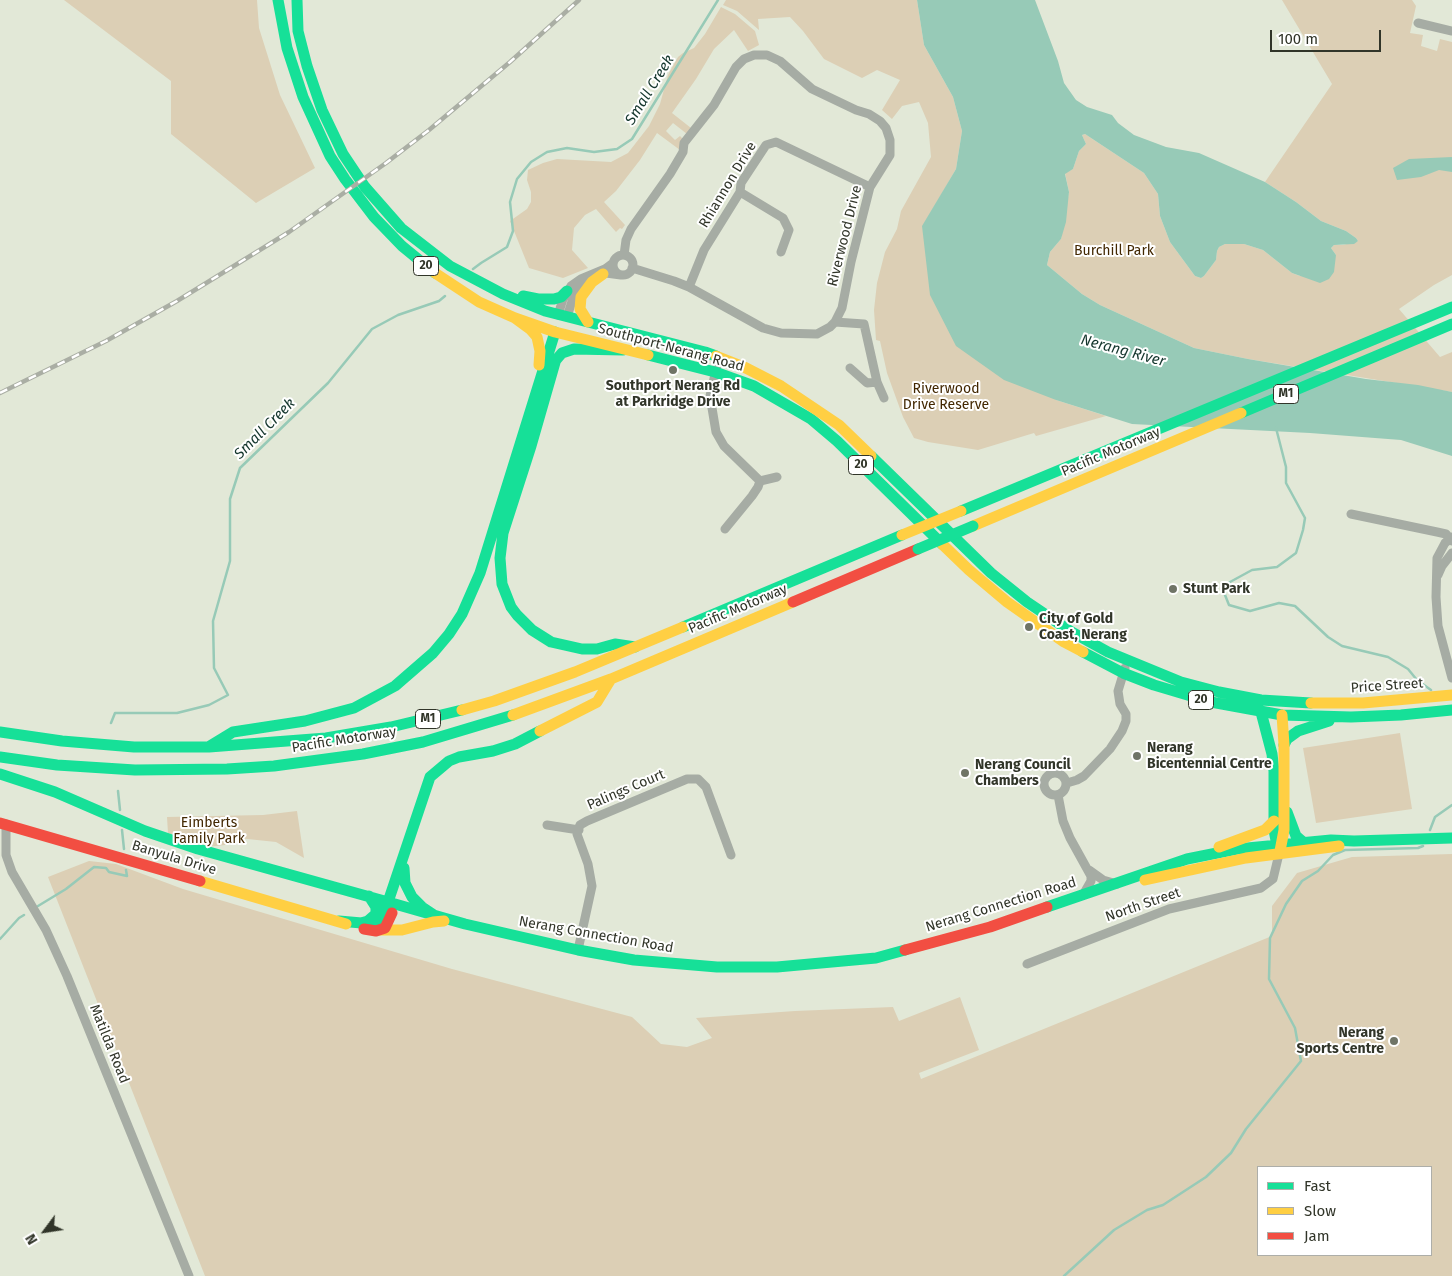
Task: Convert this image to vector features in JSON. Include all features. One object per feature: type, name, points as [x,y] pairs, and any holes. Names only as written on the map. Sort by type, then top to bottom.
[{"type":"main road","name":"Southport-Nerang Road","points":[[278,0],[287,48],[303,97],[330,156],[354,192],[388,232],[440,278],[479,302],[515,318],[558,333],[715,372],[754,386],[811,419],[837,441],[969,570],[1007,602],[1064,642],[1123,673],[1187,696],[1261,712],[1282,715],[1341,717]]},
{"type":"main road","name":"Southport-Nerang Road","points":[[297,0],[298,30],[315,91],[336,140],[365,187],[401,228],[450,266],[514,299],[562,316],[719,357],[744,367],[781,386],[839,425],[991,573],[1059,624],[1090,642],[1181,682],[1261,700],[1325,704]]},
{"type":"main road","points":[[588,322],[580,309],[582,294],[592,282],[603,274]]},
{"type":"main road","points":[[489,287],[541,300],[559,298],[567,291]]},
{"type":"main road","name":"Pacific Motorway","points":[[0,732],[134,747],[209,747],[326,738],[413,722],[455,712],[502,698],[636,648],[1452,307]]},
{"type":"main road","points":[[209,747],[234,732],[305,721],[354,708],[395,686],[433,653],[449,634],[462,614],[480,572],[538,384],[558,333],[562,316]]},
{"type":"main road","points":[[515,318],[532,330],[538,340],[540,354],[538,384]]},
{"type":"main road","name":"Pacific Motorway","points":[[0,757],[57,765],[144,770],[250,768],[309,762],[388,749],[469,730],[515,716],[611,679],[1452,324]]},
{"type":"main road","points":[[558,333],[556,360],[503,533],[500,558],[502,584],[511,607],[517,615],[532,630],[551,642],[582,649],[597,649],[615,644],[636,648]]},
{"type":"main road","points":[[556,360],[562,354],[574,348],[623,350]]},
{"type":"main road","points":[[381,930],[388,924],[405,853],[430,777],[449,761],[459,757],[494,751],[521,741],[597,702],[611,679]]},
{"type":"main road","name":"Price Street","points":[[1325,704],[1394,702],[1452,695]]},
{"type":"main road","points":[[1261,700],[1275,707],[1282,715]]},
{"type":"main road","name":"Price Street","points":[[1341,717],[1401,715],[1452,710]]},
{"type":"main road","name":"North Street","points":[[1261,712],[1268,736],[1274,771],[1274,821],[1279,847]]},
{"type":"main road","name":"North Street","points":[[1279,847],[1284,830],[1282,715]]},
{"type":"main road","points":[[1284,746],[1287,740],[1298,731],[1341,717]]},
{"type":"main road","name":"Nerang Connection Road","points":[[0,774],[54,792],[145,831],[218,855],[242,860],[437,917],[578,950],[634,960],[717,967],[777,966],[876,958],[990,927],[1187,860],[1237,849],[1339,846],[1354,841]]},
{"type":"main road","points":[[1284,800],[1294,831],[1303,842]]},
{"type":"main road","points":[[1187,860],[1265,830],[1274,821]]},
{"type":"main road","name":"Banyula Drive","points":[[3,823],[368,930],[402,930],[432,922],[454,921]]},
{"type":"main road","name":"Nerang Connection Road","points":[[1120,884],[1230,862],[1279,847],[1303,842],[1339,839],[1354,841],[1452,838]]},
{"type":"main road","points":[[405,853],[405,883],[412,897],[422,907],[437,917]]},
{"type":"main road","points":[[392,903],[404,868]]},
{"type":"main road","points":[[361,923],[374,917],[376,912],[369,896]]},
{"type":"main road","name":"Banyula Drive","points":[[339,921],[373,924],[381,921],[392,903]]},
{"type":"street","points":[[1418,24],[1452,31]]},
{"type":"street","name":"Riverwood Drive","points":[[624,255],[629,232],[670,174],[683,152],[684,143],[714,105],[736,67],[744,59],[754,55],[767,55],[780,61],[804,84],[812,89],[856,110],[869,114],[880,121],[886,128],[890,140],[890,155],[870,187],[851,262],[842,308],[835,322]]},
{"type":"street","name":"Rhiannon Drive","points":[[689,287],[704,250],[740,192],[741,183],[766,145],[776,142],[870,187]]},
{"type":"street","points":[[740,192],[783,218],[789,230],[781,252]]},
{"type":"street","points":[[562,316],[562,299],[567,291],[579,280],[603,270],[613,263],[617,257],[624,255],[630,259],[632,268]]},
{"type":"street","points":[[613,263],[615,270],[621,275]]},
{"type":"street","points":[[632,268],[689,287],[764,328],[780,333],[817,334],[835,322],[864,324],[878,382],[884,398]]},
{"type":"street","points":[[562,316],[577,291],[589,281],[603,274],[627,274],[632,268]]},
{"type":"street","points":[[719,357],[710,396],[716,432],[724,446],[760,481]]},
{"type":"street","points":[[850,368],[868,384],[878,382]]},
{"type":"street","points":[[760,481],[777,477]]},
{"type":"street","points":[[725,529],[752,496],[760,481]]},
{"type":"street","points":[[1351,514],[1438,532],[1446,534],[1451,539],[1440,552],[1438,558],[1436,590],[1438,626],[1452,678]]},
{"type":"street","points":[[1436,590],[1438,574],[1452,553]]},
{"type":"street","points":[[1446,653],[1452,665]]},
{"type":"street","points":[[1067,783],[1084,776],[1110,749],[1122,731],[1126,721],[1126,714],[1118,696],[1128,660]]},
{"type":"street","points":[[1053,773],[1059,773],[1067,783],[1063,793],[1058,795],[1049,794],[1044,787],[1044,781],[1053,773]]},
{"type":"street","name":"Palings Court","points":[[578,950],[592,886],[588,864],[577,834],[580,825],[687,779],[698,779],[706,787],[731,855]]},
{"type":"street","points":[[1058,795],[1063,821],[1070,838],[1089,870],[1091,879],[1083,895]]},
{"type":"street","name":"Matilda Road","points":[[3,823],[6,855],[12,872],[46,930],[67,976],[189,1276]]},
{"type":"street","points":[[547,825],[579,830]]},
{"type":"street","name":"North Street","points":[[1027,964],[1169,909],[1262,888],[1273,879],[1279,847]]},
{"type":"street","points":[[1089,870],[1103,880],[1120,884]]},
{"type":"green space","points":[[64,0],[257,0],[259,28],[280,95],[315,168],[256,203],[171,134],[171,81]]},
{"type":"green space","name":"Riverwood Drive Reserve","points":[[726,0],[917,0],[924,45],[953,97],[962,131],[956,169],[923,226],[1056,400],[1106,416],[1036,436],[1034,433],[978,450],[914,438],[903,417],[887,373],[880,341],[876,340],[874,310],[877,283],[885,252],[897,229],[901,211],[931,157],[928,123],[919,102],[902,106],[892,119],[882,110],[900,80],[877,70],[862,78],[824,59],[790,17],[758,19],[759,30],[737,11],[723,5]]},
{"type":"green space","name":"Burchill Park","points":[[1282,0],[1412,0],[1416,6],[1410,33],[1423,35],[1421,46],[1437,51],[1440,39],[1452,42],[1452,275],[1399,309],[1440,357],[1452,352],[1452,392],[1248,359],[1194,348],[1100,305],[1082,294],[1047,265],[1050,252],[1061,239],[1069,192],[1065,173],[1073,169],[1079,151],[1086,144],[1082,135],[1085,134],[1144,173],[1158,194],[1160,216],[1170,242],[1195,276],[1201,278],[1204,276],[1216,260],[1219,247],[1225,244],[1244,244],[1263,250],[1292,273],[1300,276],[1336,255],[1331,248],[1334,245],[1358,241],[1346,231],[1321,221],[1265,182],[1332,84]]},
{"type":"green space","points":[[721,7],[735,14],[755,31],[759,45],[748,51],[734,30],[714,49],[672,113],[691,128],[687,134],[673,123],[666,131],[675,140],[680,136],[683,139],[680,150],[657,133],[640,160],[616,191],[604,202],[625,225],[622,229],[620,228],[616,232],[596,209],[585,215],[574,228],[572,250],[588,268],[563,278],[529,268],[510,221],[527,209],[531,202],[531,192],[527,180],[528,170],[557,159],[611,162],[628,153],[649,126],[660,104],[668,75],[678,57],[694,48]]},
{"type":"green space","points":[[1400,733],[1412,809],[1316,823],[1303,748]]},
{"type":"green space","name":"Eimberts Family Park","points":[[297,811],[304,858],[276,842],[238,838],[225,845],[206,847],[168,833],[167,817],[263,815]]},
{"type":"green space","points":[[1452,854],[1452,1276],[205,1276],[48,877],[89,861],[116,864],[183,889],[452,969],[632,1017],[661,1044],[687,1047],[712,1038],[696,1018],[893,1007],[899,1021],[960,997],[979,1050],[919,1073],[921,1079],[1272,936],[1272,906],[1297,873],[1352,857]]},
{"type":"water","name":"Nerang River","points":[[917,0],[1035,0],[1058,61],[1064,83],[1076,100],[1087,107],[1112,115],[1118,123],[1134,135],[1166,147],[1199,153],[1265,182],[1321,221],[1346,231],[1358,241],[1354,244],[1334,245],[1331,248],[1336,255],[1334,272],[1329,279],[1320,283],[1292,273],[1263,250],[1244,244],[1225,244],[1219,247],[1216,260],[1204,276],[1201,278],[1195,276],[1170,242],[1160,216],[1158,194],[1144,173],[1085,134],[1082,135],[1086,144],[1079,151],[1073,169],[1065,174],[1069,192],[1066,222],[1061,239],[1050,252],[1047,265],[1082,294],[1100,305],[1194,348],[1248,359],[1452,392],[1452,456],[1401,440],[1310,433],[1132,424],[1056,400],[1004,380],[956,346],[930,295],[922,226],[956,169],[962,131],[953,97],[924,45]]},
{"type":"water","points":[[1452,157],[1452,172],[1439,170],[1421,177],[1397,180],[1393,168],[1409,159]]},
{"type":"waterway","name":"Small Creek","points":[[473,269],[507,247],[513,231],[510,202],[517,179],[531,162],[547,152],[567,148],[594,152],[617,149],[632,139],[718,0]]},
{"type":"waterway","name":"Small Creek","points":[[111,723],[115,713],[177,713],[209,705],[228,695],[214,668],[213,621],[230,561],[230,499],[240,468],[328,383],[372,329],[398,315],[439,301],[445,296]]},
{"type":"waterway","points":[[1276,428],[1286,467],[1286,483],[1305,518],[1303,530],[1296,553],[1277,567],[1252,570],[1230,582],[1225,587],[1225,595],[1229,605],[1250,611],[1279,603],[1295,606],[1328,637],[1342,646],[1388,657],[1408,669],[1417,680],[1431,690]]},
{"type":"waterway","name":"Small Creek","points":[[118,791],[120,810]]},
{"type":"waterway","points":[[1430,830],[1435,817],[1452,805]]},
{"type":"waterway","name":"Small Creek","points":[[122,830],[124,849]]},
{"type":"waterway","points":[[1064,1276],[1114,1230],[1147,1210],[1163,1205],[1206,1177],[1231,1153],[1246,1129],[1301,1061],[1295,1028],[1269,979],[1270,938],[1286,904],[1302,881],[1318,871],[1333,855],[1345,850],[1418,848],[1423,846]]},
{"type":"waterway","name":"Small Creek","points":[[38,906],[66,889],[94,867],[106,868],[109,872],[127,876],[126,870]]},
{"type":"waterway","name":"Small Creek","points":[[0,939],[24,915]]},
{"type":"railway","points":[[0,393],[106,341],[177,301],[289,232],[429,130],[510,62],[579,0]]},
{"type":"traffic: fast","points":[[278,0],[287,48],[303,97],[330,156],[374,217],[402,246],[435,273]]},
{"type":"traffic: fast","points":[[297,0],[298,31],[307,66],[322,110],[343,154],[365,187],[401,228],[450,266],[503,294],[545,311],[716,356]]},
{"type":"traffic: fast","points":[[523,296],[538,299],[554,299],[561,297],[567,291]]},
{"type":"traffic: fast","points":[[961,511],[1452,307]]},
{"type":"traffic: fast","points":[[1241,413],[1452,324]]},
{"type":"traffic: fast","points":[[210,746],[233,732],[305,721],[354,708],[395,686],[433,653],[449,634],[462,614],[480,573],[555,332]]},
{"type":"traffic: fast","points":[[556,360],[562,353],[574,349],[623,350]]},
{"type":"traffic: fast","points":[[648,355],[715,372],[754,386],[811,419],[837,441],[942,544]]},
{"type":"traffic: fast","points":[[556,359],[503,533],[500,558],[502,584],[511,607],[517,615],[532,630],[551,642],[582,649],[597,649],[615,644],[635,647]]},
{"type":"traffic: fast","points":[[871,456],[991,573],[1027,602],[1070,631],[1108,652],[1181,682],[1261,700],[1311,703]]},
{"type":"traffic: fast","points":[[918,549],[973,526]]},
{"type":"traffic: fast","points":[[683,627],[902,535]]},
{"type":"traffic: fast","points":[[1083,652],[1123,673],[1154,685],[1211,702],[1282,715],[1351,717],[1452,710]]},
{"type":"traffic: fast","points":[[0,732],[62,741],[134,747],[209,747],[326,738],[391,727],[462,710]]},
{"type":"traffic: fast","points":[[1261,712],[1272,754],[1274,771],[1274,830],[1278,851]]},
{"type":"traffic: fast","points":[[0,757],[57,765],[135,770],[227,769],[274,766],[363,754],[423,742],[513,715]]},
{"type":"traffic: fast","points":[[1284,745],[1287,739],[1298,731],[1329,721]]},
{"type":"traffic: fast","points":[[0,774],[55,792],[145,831],[198,849],[388,902],[430,777],[449,761],[515,744],[540,731]]},
{"type":"traffic: fast","points":[[1287,812],[1296,836],[1303,842]]},
{"type":"traffic: fast","points":[[1047,907],[1187,859],[1237,849],[1331,840],[1452,838]]},
{"type":"traffic: fast","points":[[404,868],[405,883],[412,897],[422,907],[437,917]]},
{"type":"traffic: fast","points":[[361,923],[368,921],[376,914],[376,907],[369,896]]},
{"type":"traffic: fast","points":[[339,921],[373,924],[383,919],[388,902],[465,924],[578,950],[634,960],[717,967],[777,967],[876,958],[905,950]]},
{"type":"traffic: slow","points":[[435,273],[479,302],[515,318],[555,332],[648,355]]},
{"type":"traffic: slow","points":[[588,322],[580,309],[581,297],[592,282],[603,274]]},
{"type":"traffic: slow","points":[[515,318],[537,337],[540,351],[539,365]]},
{"type":"traffic: slow","points":[[716,356],[744,367],[781,386],[839,425],[871,456]]},
{"type":"traffic: slow","points":[[973,526],[1241,413]]},
{"type":"traffic: slow","points":[[902,535],[961,511]]},
{"type":"traffic: slow","points":[[942,544],[1007,602],[1064,642],[1083,652]]},
{"type":"traffic: slow","points":[[513,715],[611,679],[793,602]]},
{"type":"traffic: slow","points":[[462,710],[494,701],[575,672],[683,627]]},
{"type":"traffic: slow","points":[[540,731],[597,702],[611,679]]},
{"type":"traffic: slow","points":[[1311,703],[1363,703],[1452,695]]},
{"type":"traffic: slow","points":[[1280,851],[1284,830],[1282,715]]},
{"type":"traffic: slow","points":[[1219,847],[1265,830],[1274,821]]},
{"type":"traffic: slow","points":[[1145,880],[1246,858],[1339,846]]},
{"type":"traffic: slow","points":[[200,881],[346,924]]},
{"type":"traffic: slow","points":[[381,930],[402,930],[444,921]]},
{"type":"traffic: jam","points":[[793,602],[918,549]]},
{"type":"traffic: jam","points":[[0,823],[200,881]]},
{"type":"traffic: jam","points":[[905,950],[990,927],[1047,907]]},
{"type":"traffic: jam","points":[[364,929],[376,931],[385,928],[392,913]]},
{"type":"place","name":"Southport Nerang Rd at Parkridge Drive","points":[[673,370]]},
{"type":"place","name":"Stunt Park","points":[[1173,589]]},
{"type":"place","name":"City of Gold Coast, Nerang","points":[[1029,627]]},
{"type":"place","name":"Nerang Bicentennial Centre","points":[[1137,756]]},
{"type":"place","name":"Nerang Council Chambers","points":[[965,773]]},
{"type":"place","name":"Nerang Sports Centre","points":[[1394,1041]]}]
